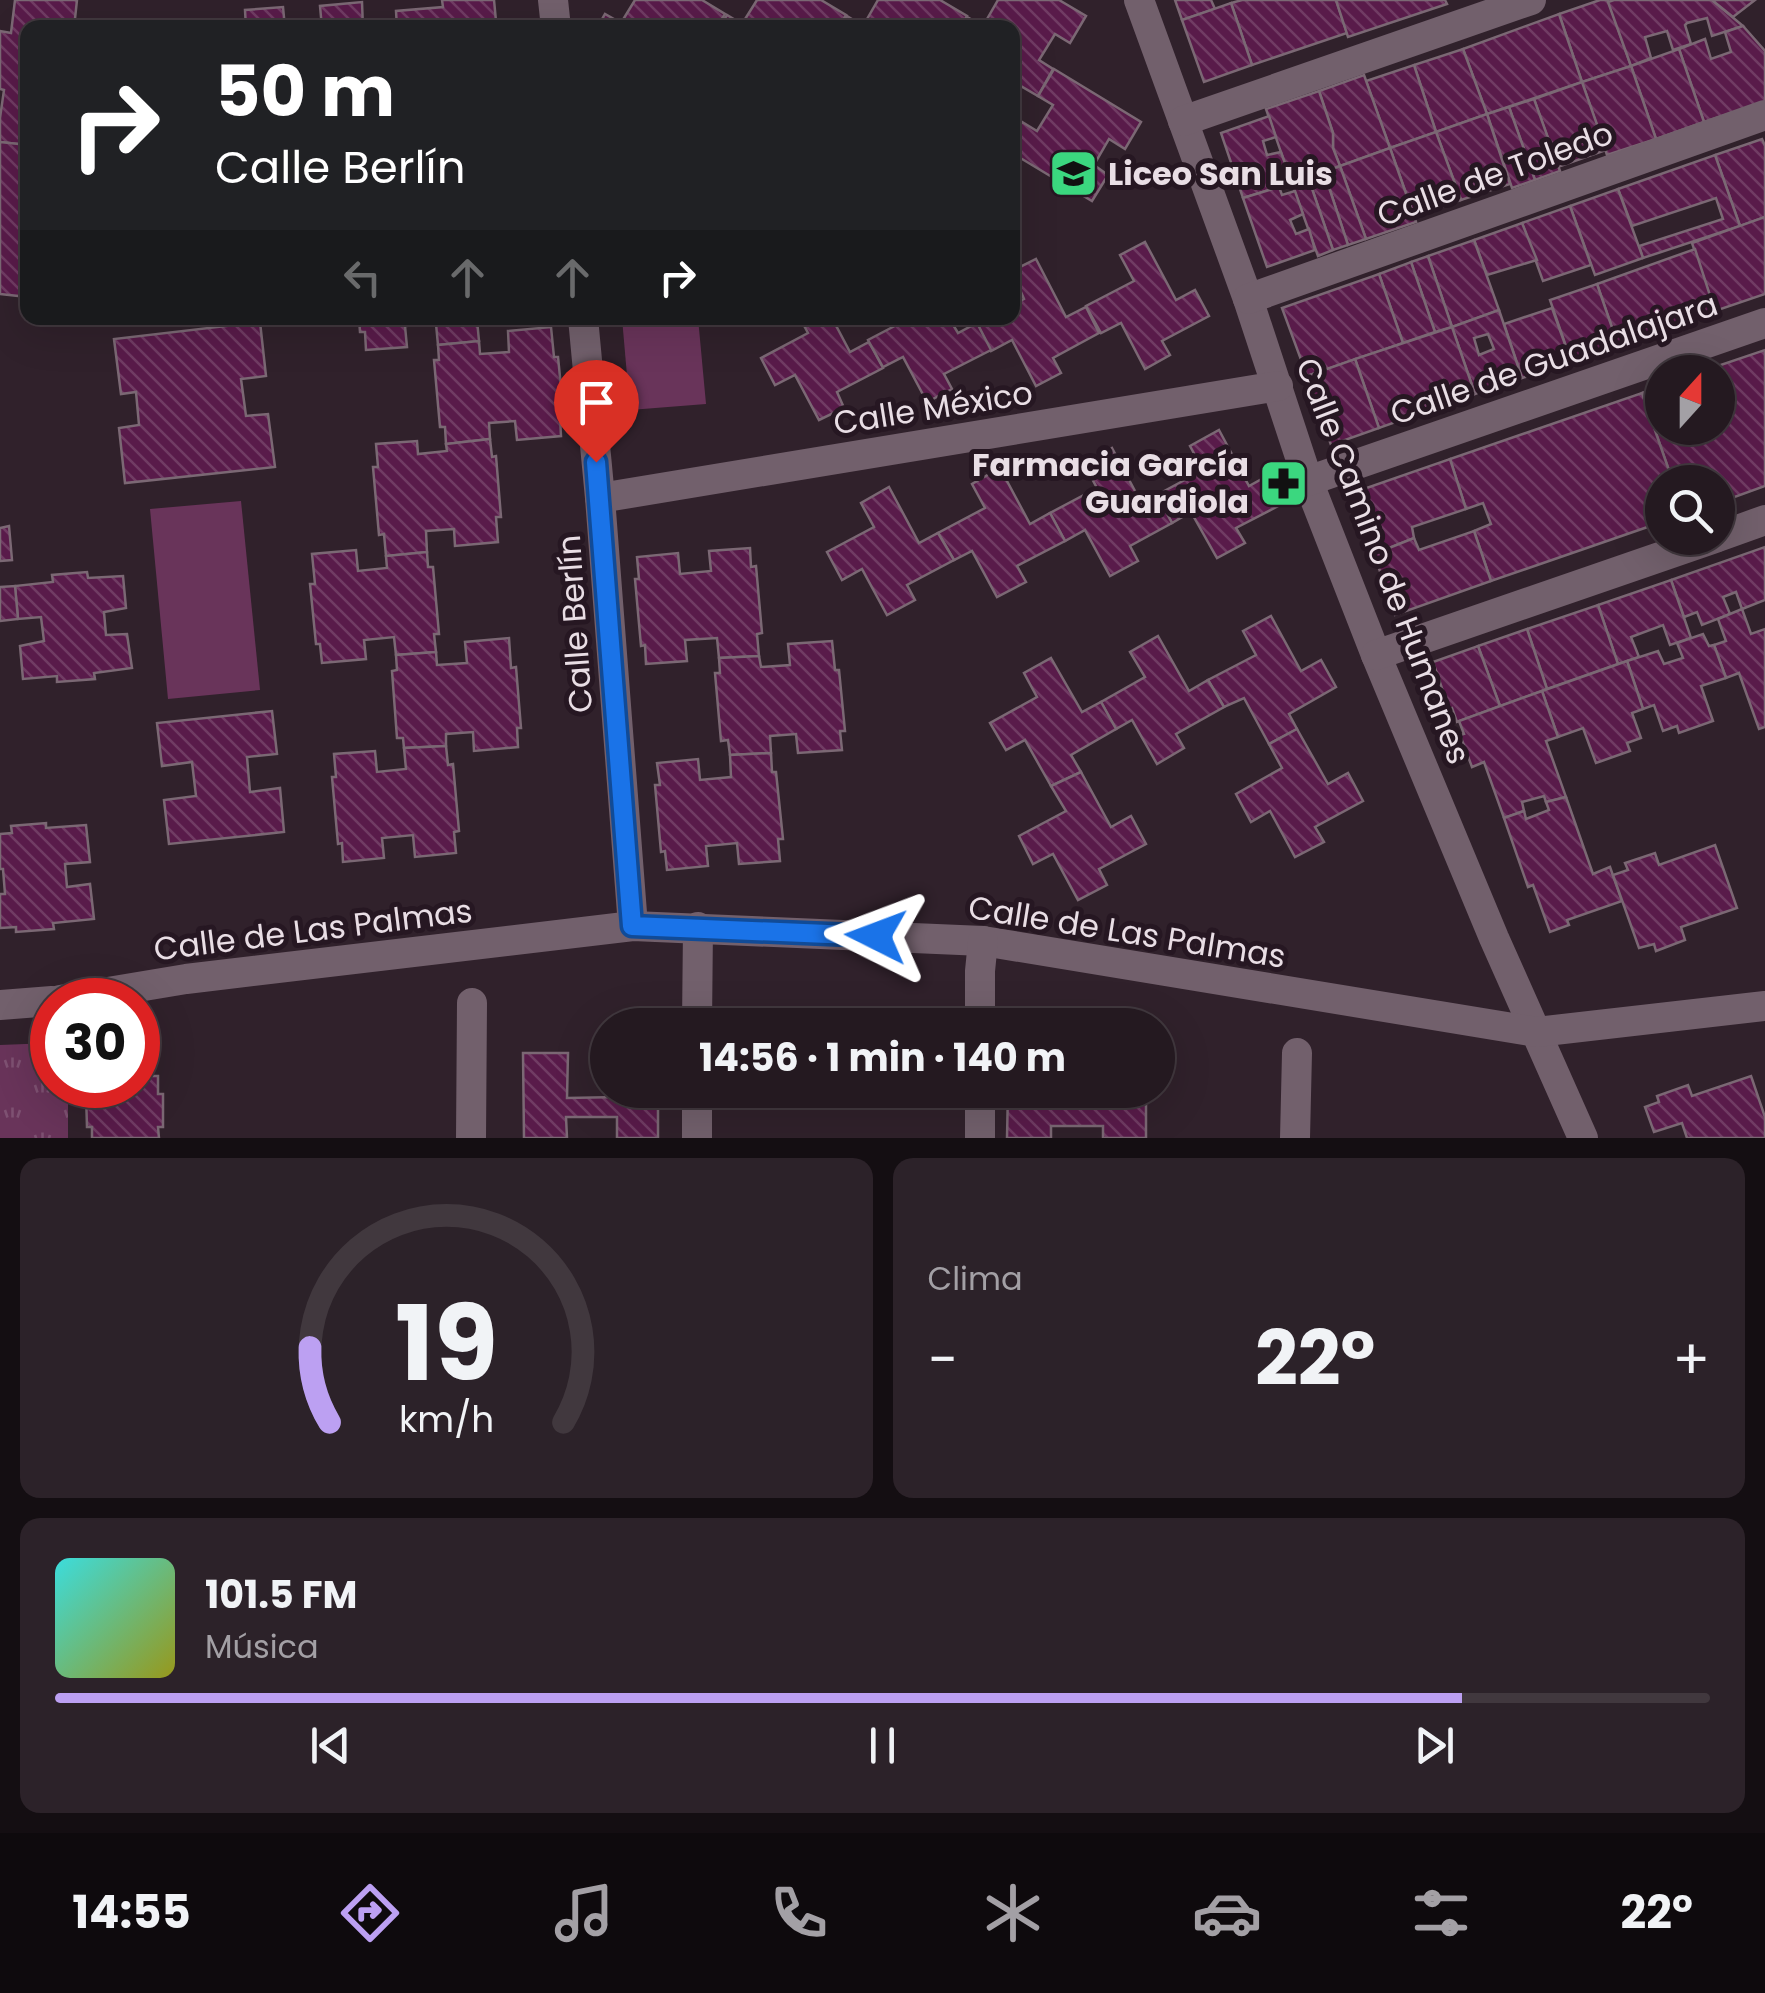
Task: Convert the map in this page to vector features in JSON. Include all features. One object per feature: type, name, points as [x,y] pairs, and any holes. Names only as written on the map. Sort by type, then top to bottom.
[{"type":"street","name":"Calle Camino de Humanes","points":[[1139,0],[1248,298],[1308,481],[1494,938],[1583,1138]]},
{"type":"street","points":[[1183,120],[1531,0]]},
{"type":"street","name":"Calle de Toledo","points":[[1248,298],[1765,115]]},
{"type":"street","name":"Calle de Guadalajara","points":[[1308,481],[1765,322]]},
{"type":"street","name":"Calle Berlín","points":[[584,325],[632,926]]},
{"type":"street","name":"Calle México","points":[[600,498],[1278,386]]},
{"type":"street","points":[[1735,530],[1765,520]]},
{"type":"street","points":[[1376,655],[1664,555]]},
{"type":"street","name":"Calle de Las Palmas","points":[[160,983],[632,926],[983,941],[1537,1032],[1765,1006]]},
{"type":"street","points":[[697,1008],[698,927]]},
{"type":"street","points":[[980,1008],[983,941]]},
{"type":"street","name":"Calle de Las Palmas","points":[[0,1005],[30,1003]]},
{"type":"street","points":[[471,1138],[472,1003]]},
{"type":"street","points":[[1295,1138],[1297,1052]]},
{"type":"street","points":[[696,1138],[697,1108]]},
{"type":"street","points":[[980,1108],[980,1138]]},
{"type":"green space","points":[[623,325],[699,325],[706,404],[630,410]]},
{"type":"green space","points":[[241,501],[260,690],[168,699],[150,509]]},
{"type":"green space","points":[[30,1044],[30,1108],[68,1108],[68,1138],[0,1138],[0,1045]]},
{"type":"building","points":[[15,0],[77,0],[75,20],[20,20],[20,144],[0,142],[4,90],[0,89],[0,31],[11,33]]},
{"type":"building","points":[[442,0],[494,0],[496,20],[397,20],[396,11],[443,7]]},
{"type":"building","points":[[635,0],[702,0],[725,14],[721,20],[623,20]]},
{"type":"building","points":[[757,0],[821,0],[846,15],[843,20],[744,20]]},
{"type":"building","points":[[878,0],[940,0],[967,16],[965,20],[866,20]]},
{"type":"building","points":[[998,0],[1059,0],[1086,16],[1070,43],[1055,34],[1039,60],[1053,69],[1038,96],[1020,86],[1020,20],[986,20]]},
{"type":"building","points":[[1175,0],[1211,0],[1215,9],[1182,20]]},
{"type":"building","points":[[1336,0],[1347,33],[1252,65],[1231,3]]},
{"type":"building","points":[[1336,0],[1445,0],[1447,4],[1348,37]]},
{"type":"building","points":[[1608,0],[1631,66],[1582,82],[1559,14]]},
{"type":"building","points":[[1712,0],[1743,26],[1712,36],[1707,18],[1687,23],[1691,44],[1673,50],[1667,31],[1645,37],[1651,58],[1631,66],[1608,2]]},
{"type":"building","points":[[1712,0],[1755,0],[1733,17]]},
{"type":"building","points":[[362,2],[363,20],[321,20],[320,6]]},
{"type":"building","points":[[1231,3],[1252,65],[1204,82],[1182,20]]},
{"type":"building","points":[[283,7],[284,20],[246,20],[245,10]]},
{"type":"building","points":[[1559,14],[1582,82],[1487,114],[1463,49]]},
{"type":"building","points":[[1743,26],[1765,51],[1765,102],[1704,122],[1679,49],[1705,39],[1711,59],[1731,52],[1725,32]]},
{"type":"building","points":[[1463,49],[1487,114],[1436,132],[1414,65]]},
{"type":"building","points":[[1679,49],[1704,122],[1656,139],[1631,66]]},
{"type":"building","points":[[1414,65],[1436,132],[1390,148],[1366,81]]},
{"type":"building","points":[[1631,66],[1656,139],[1607,155],[1582,82]]},
{"type":"building","points":[[1054,69],[1141,122],[1125,149],[1109,139],[1094,165],[1108,175],[1092,201],[1020,158],[1020,125],[1022,122],[1037,131],[1053,105],[1038,96]]},
{"type":"building","points":[[1364,75],[1390,148],[1340,166],[1319,91]]},
{"type":"building","points":[[1582,82],[1606,150],[1558,167],[1534,99]]},
{"type":"building","points":[[1319,91],[1340,166],[1292,184],[1266,109]]},
{"type":"building","points":[[1534,99],[1560,171],[1535,180],[1509,107]]},
{"type":"building","points":[[1509,107],[1535,180],[1512,188],[1487,114]]},
{"type":"building","points":[[1487,114],[1510,184],[1461,200],[1436,132]]},
{"type":"building","points":[[1269,116],[1276,137],[1263,141],[1267,155],[1281,152],[1289,175],[1276,179],[1279,187],[1243,198],[1221,133]]},
{"type":"building","points":[[1436,132],[1461,200],[1414,216],[1390,148]]},
{"type":"building","points":[[1762,139],[1765,217],[1740,226],[1715,155]]},
{"type":"building","points":[[0,142],[20,144],[20,296],[0,294]]},
{"type":"building","points":[[1390,148],[1416,222],[1366,239],[1340,166]]},
{"type":"building","points":[[1715,155],[1740,226],[1643,258],[1639,246],[1723,219],[1716,198],[1632,226],[1618,189]]},
{"type":"building","points":[[1340,166],[1366,239],[1348,245],[1324,172]]},
{"type":"building","points":[[1324,172],[1348,245],[1333,250],[1308,177]]},
{"type":"building","points":[[1308,177],[1333,250],[1318,256],[1292,184]]},
{"type":"building","points":[[1279,187],[1282,195],[1295,191],[1303,214],[1290,220],[1296,234],[1309,229],[1315,250],[1267,267],[1243,198]]},
{"type":"building","points":[[1618,189],[1643,258],[1595,275],[1570,206]]},
{"type":"building","points":[[1570,206],[1591,265],[1543,281],[1522,223]]},
{"type":"building","points":[[1765,217],[1765,294],[1715,311],[1692,243]]},
{"type":"building","points":[[1522,223],[1537,260],[1487,275],[1474,240]]},
{"type":"building","points":[[1474,240],[1499,310],[1452,327],[1428,256]]},
{"type":"building","points":[[1145,242],[1176,300],[1195,290],[1209,316],[1162,341],[1170,355],[1145,369],[1121,323],[1101,333],[1086,306],[1134,281],[1120,255]]},
{"type":"building","points":[[1695,249],[1715,311],[1618,345],[1597,284]]},
{"type":"building","points":[[1428,256],[1452,327],[1435,332],[1411,262]]},
{"type":"building","points":[[1036,259],[1066,317],[1086,307],[1099,333],[1053,358],[1061,373],[1036,386],[1012,340],[991,351],[978,325],[1020,325],[1020,301],[1024,299],[1020,267]]},
{"type":"building","points":[[1411,262],[1435,332],[1403,343],[1379,274]]},
{"type":"building","points":[[1379,274],[1403,343],[1307,376],[1282,308]]},
{"type":"building","points":[[1597,284],[1618,345],[1571,361],[1550,300]]},
{"type":"building","points":[[1552,308],[1571,361],[1522,378],[1504,324]]},
{"type":"building","points":[[1499,310],[1522,378],[1475,394],[1452,327]],"holes":[[[1488,334],[1494,349],[1479,355],[1474,338]]]},
{"type":"building","points":[[260,325],[266,376],[241,379],[246,416],[268,414],[275,467],[125,483],[119,428],[139,425],[136,392],[121,394],[114,339]]},
{"type":"building","points":[[360,325],[420,325],[405,326],[407,347],[366,350],[365,332],[360,332]]},
{"type":"building","points":[[436,325],[477,325],[479,341],[438,345]]},
{"type":"building","points":[[804,325],[836,325],[850,352],[869,342],[883,368],[837,392],[844,408],[819,420],[795,375],[775,385],[761,358],[808,333]]},
{"type":"building","points":[[897,325],[953,325],[958,333],[978,325],[991,350],[944,374],[952,389],[927,402],[903,357],[883,367],[868,340]]},
{"type":"building","points":[[551,327],[564,417],[560,417],[561,436],[517,440],[515,421],[489,423],[490,439],[446,444],[445,427],[440,427],[434,360],[439,360],[438,345],[479,341],[480,354],[509,352],[508,331]]},
{"type":"building","points":[[1452,327],[1475,394],[1379,428],[1355,359]]},
{"type":"building","points":[[1765,350],[1765,486],[1735,497],[1735,465],[1667,465],[1660,445],[1735,445],[1735,360]]},
{"type":"building","points":[[1355,359],[1379,428],[1331,445],[1307,376]]},
{"type":"building","points":[[1642,393],[1645,445],[1660,445],[1667,465],[1645,465],[1645,528],[1491,581],[1474,531],[1491,524],[1483,503],[1466,509],[1450,459]]},
{"type":"building","points":[[1219,430],[1249,486],[1269,475],[1284,503],[1236,528],[1245,543],[1217,558],[1191,512],[1172,523],[1157,495],[1203,470],[1190,446]]},
{"type":"building","points":[[490,439],[492,457],[496,456],[501,517],[496,517],[498,542],[455,546],[454,529],[426,531],[427,552],[386,556],[384,534],[379,535],[373,467],[378,467],[376,444],[417,441],[418,454],[447,451],[446,444]]},
{"type":"building","points":[[1112,448],[1142,504],[1157,495],[1172,523],[1130,546],[1138,561],[1110,576],[1085,530],[1065,541],[1050,513],[1097,488],[1084,464]]},
{"type":"building","points":[[1450,459],[1466,509],[1412,527],[1414,538],[1374,554],[1352,493]]},
{"type":"building","points":[[1000,468],[1030,524],[1050,513],[1065,541],[1017,566],[1026,582],[997,597],[972,551],[954,560],[938,533],[985,508],[972,484]]},
{"type":"building","points":[[889,487],[919,543],[938,533],[954,560],[907,585],[915,600],[887,615],[862,569],[842,580],[827,552],[874,527],[861,503]]},
{"type":"building","points":[[9,526],[12,560],[0,561],[0,528]]},
{"type":"building","points":[[1474,531],[1491,581],[1395,615],[1374,554],[1414,538],[1419,550]]},
{"type":"building","points":[[1765,547],[1765,600],[1742,609],[1736,592],[1723,597],[1730,614],[1702,625],[1697,612],[1684,617],[1671,580]]},
{"type":"building","points":[[750,548],[751,567],[756,566],[762,633],[757,634],[759,656],[719,658],[717,638],[685,640],[687,661],[646,664],[635,579],[639,579],[637,557],[678,553],[680,574],[711,571],[709,551]]},
{"type":"building","points":[[356,550],[358,571],[387,568],[386,556],[427,552],[428,567],[433,567],[439,634],[434,634],[436,652],[396,655],[394,637],[364,640],[366,659],[322,663],[320,644],[316,644],[310,584],[315,584],[312,554]]},
{"type":"building","points":[[87,572],[88,578],[123,576],[126,608],[104,612],[106,635],[127,634],[132,668],[94,673],[95,679],[23,679],[20,646],[44,641],[41,617],[18,619],[15,586],[53,582],[52,575]]},
{"type":"building","points":[[1671,580],[1691,638],[1670,645],[1663,625],[1631,637],[1639,657],[1618,664],[1598,605]]},
{"type":"building","points":[[15,586],[18,619],[0,621],[0,587]]},
{"type":"building","points":[[1598,605],[1618,664],[1547,689],[1527,629]]},
{"type":"building","points":[[1742,609],[1751,634],[1765,629],[1765,727],[1759,729],[1739,673],[1726,678],[1714,645],[1726,641],[1718,619]]},
{"type":"building","points":[[1271,616],[1301,671],[1321,660],[1336,687],[1289,714],[1297,729],[1269,744],[1244,698],[1224,707],[1208,680],[1256,655],[1243,631]]},
{"type":"building","points":[[1527,629],[1547,689],[1500,706],[1478,646]]},
{"type":"building","points":[[1703,634],[1709,646],[1714,645],[1726,678],[1701,686],[1713,721],[1679,733],[1677,726],[1663,731],[1654,705],[1643,709],[1627,661],[1658,651],[1664,664],[1683,658],[1677,643]]},
{"type":"building","points":[[1158,636],[1189,691],[1208,680],[1224,707],[1176,734],[1184,748],[1157,764],[1132,720],[1116,729],[1101,702],[1145,677],[1130,652]]},
{"type":"building","points":[[509,638],[511,668],[516,667],[521,728],[517,728],[518,747],[474,751],[473,732],[446,734],[446,746],[404,748],[403,738],[397,738],[392,671],[397,670],[396,655],[436,652],[437,665],[467,663],[465,642]]},
{"type":"building","points":[[832,641],[845,731],[840,731],[842,750],[798,753],[796,734],[770,736],[771,753],[730,755],[728,740],[721,741],[715,673],[720,673],[719,658],[759,656],[761,667],[790,665],[788,644]]},
{"type":"building","points":[[1478,646],[1500,706],[1457,722],[1433,662]]},
{"type":"building","points":[[1051,658],[1082,712],[1101,702],[1116,729],[1071,755],[1081,772],[1051,786],[1025,740],[1006,750],[990,723],[1037,697],[1024,673]]},
{"type":"building","points":[[1627,661],[1643,709],[1632,713],[1641,738],[1627,743],[1630,751],[1596,763],[1583,728],[1558,737],[1542,691]]},
{"type":"building","points":[[1542,691],[1558,737],[1546,741],[1566,797],[1546,802],[1544,796],[1522,802],[1524,811],[1504,818],[1484,762],[1472,767],[1459,721]]},
{"type":"building","points":[[272,711],[277,754],[247,757],[250,792],[280,788],[284,832],[169,844],[164,800],[196,796],[192,762],[162,766],[157,723]]},
{"type":"building","points":[[1297,729],[1328,784],[1348,773],[1363,801],[1315,827],[1324,842],[1295,857],[1270,811],[1251,822],[1236,794],[1282,768],[1269,744]]},
{"type":"building","points":[[446,746],[448,765],[453,764],[459,831],[454,832],[456,853],[415,857],[413,835],[382,838],[384,858],[343,862],[332,777],[336,777],[334,754],[375,751],[377,772],[406,769],[404,748]]},
{"type":"building","points":[[771,753],[783,839],[778,839],[780,861],[739,864],[737,843],[706,846],[708,866],[667,870],[665,851],[661,852],[657,763],[698,759],[700,780],[731,777],[730,755]]},
{"type":"building","points":[[1081,772],[1111,827],[1131,816],[1146,844],[1099,869],[1107,885],[1078,900],[1053,854],[1033,864],[1019,836],[1066,811],[1051,786]]},
{"type":"building","points":[[1566,797],[1593,874],[1610,867],[1622,901],[1567,920],[1569,925],[1550,932],[1533,885],[1528,887],[1504,818],[1524,811],[1526,819],[1549,810],[1546,802]]},
{"type":"building","points":[[46,823],[46,828],[86,825],[90,862],[65,864],[67,887],[90,884],[94,919],[53,923],[54,929],[16,932],[16,927],[0,928],[0,894],[5,894],[0,834],[12,833],[11,826]]},
{"type":"building","points":[[1715,845],[1737,908],[1681,927],[1685,940],[1656,951],[1654,944],[1639,948],[1613,875],[1628,870],[1625,863],[1655,853],[1659,865]]},
{"type":"building","points":[[523,1053],[568,1053],[567,1098],[590,1098],[590,1108],[658,1108],[658,1138],[617,1138],[617,1117],[566,1117],[567,1138],[524,1138]]},
{"type":"building","points":[[1751,1076],[1765,1117],[1765,1138],[1687,1138],[1682,1123],[1654,1132],[1645,1107],[1659,1102],[1657,1096],[1688,1085],[1692,1096]]},
{"type":"building","points":[[163,1094],[159,1138],[92,1138],[92,1127],[87,1127],[86,1108],[160,1108]]},
{"type":"building","points":[[1008,1108],[1146,1108],[1146,1138],[1103,1138],[1103,1126],[1051,1126],[1051,1138],[1007,1138]]},
{"type":"place","name":"Liceo San Luis","points":[[1073,174]]},
{"type":"place","name":"Farmacia García Guardiola","points":[[1284,483]]},
{"type":"route","points":[[596,462],[632,926],[876,936]]}]
